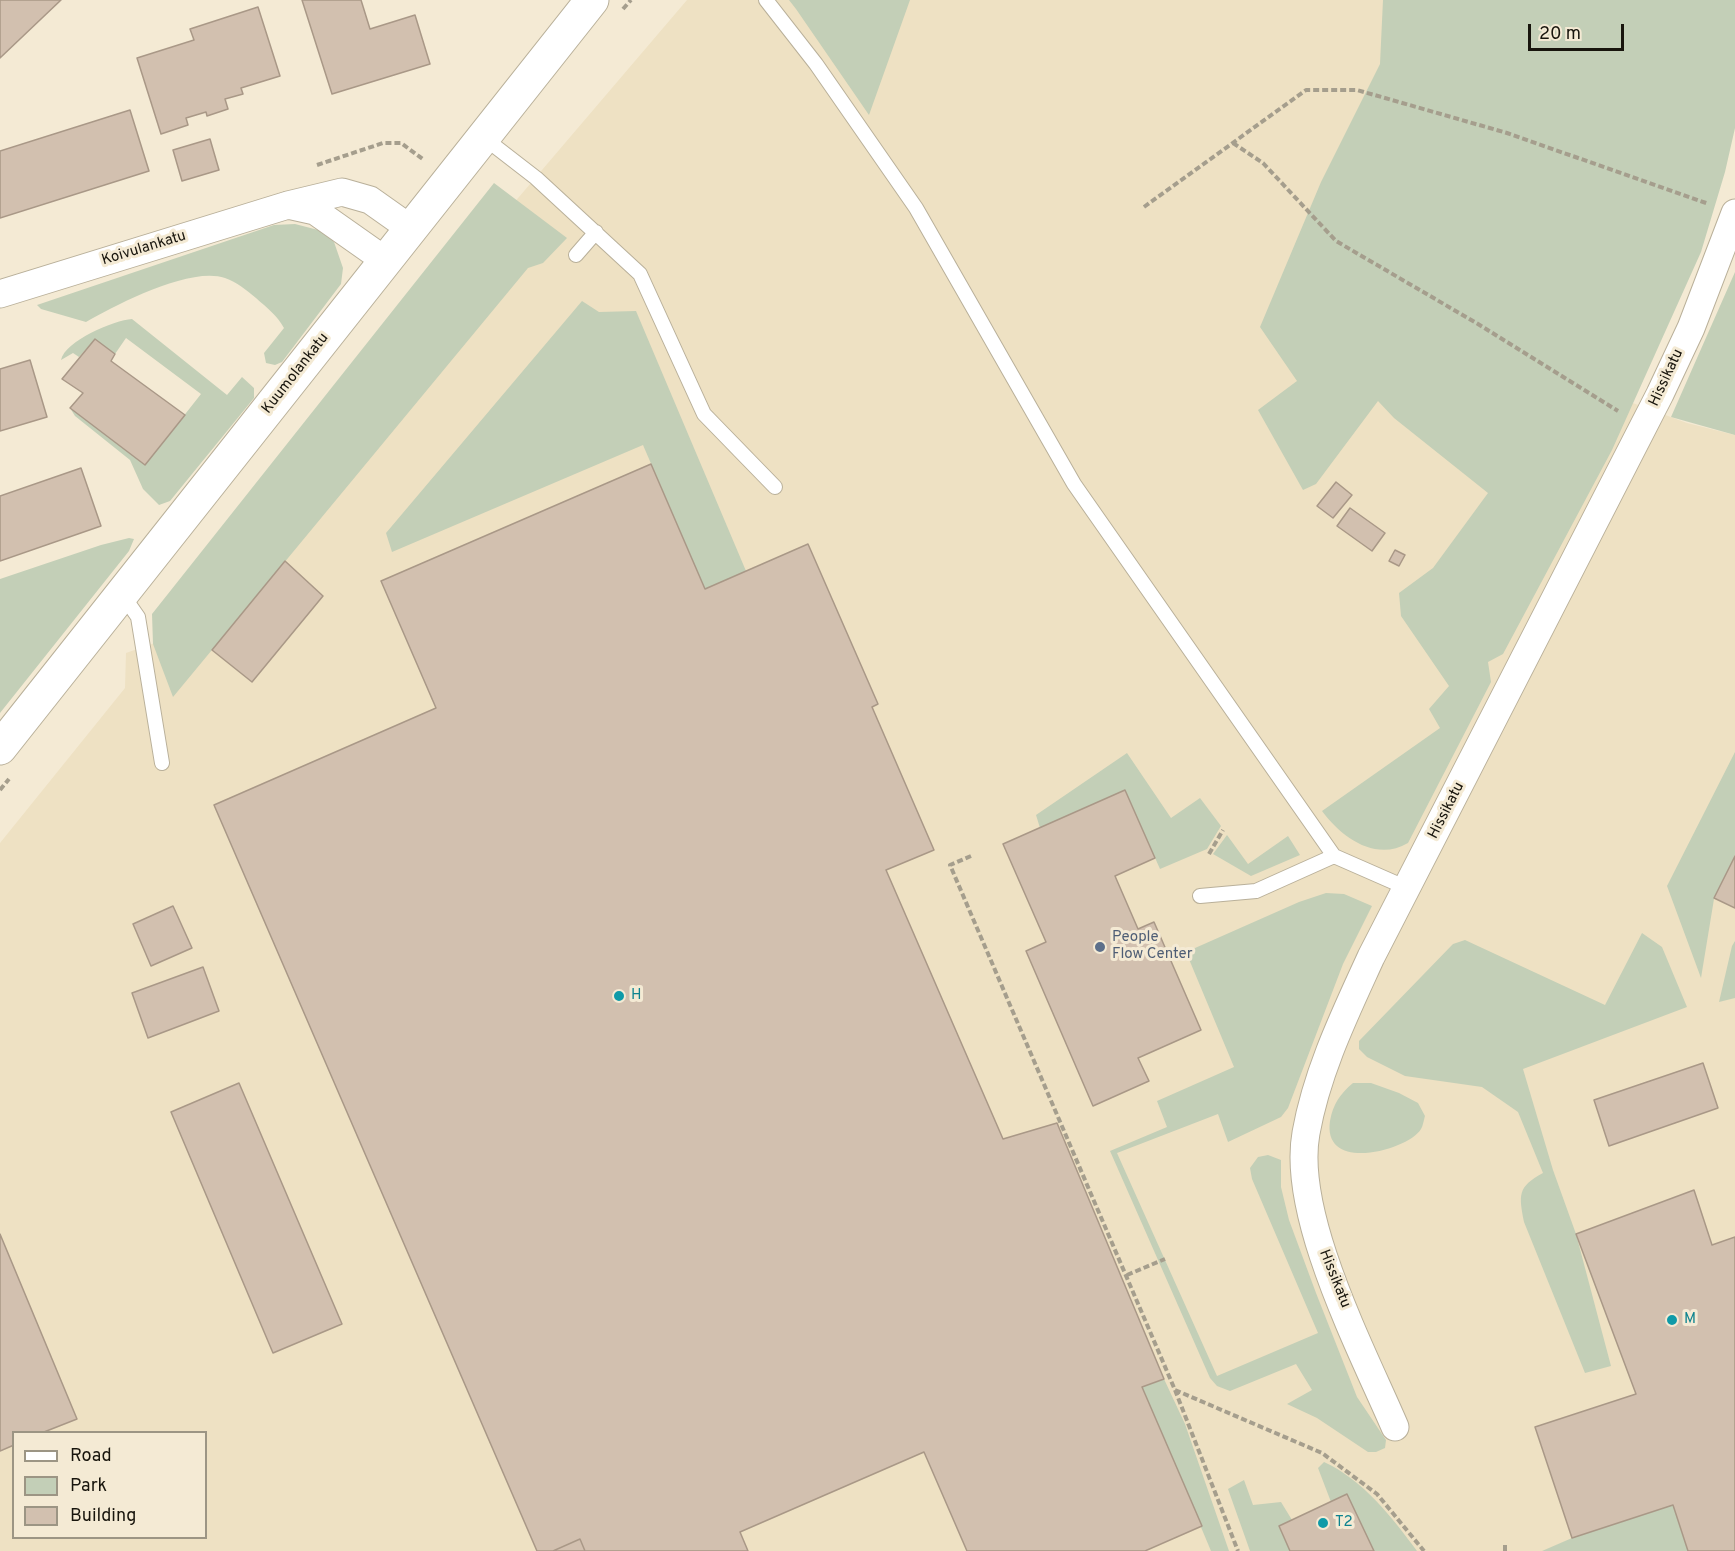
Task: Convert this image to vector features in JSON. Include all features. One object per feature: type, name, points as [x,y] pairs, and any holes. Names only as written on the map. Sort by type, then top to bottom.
[{"type":"street","name":"Kuumolankatu","points":[[0,748],[592,0]]},
{"type":"street","name":"Koivulankatu","points":[[0,294],[288,205],[342,192],[370,200],[411,229]]},
{"type":"street","points":[[288,205],[315,211],[386,261]]},
{"type":"street","name":"Hissikatu","points":[[1395,1427],[1318,1238],[1306,1192],[1304,1156],[1311,1106],[1332,1044],[1371,957],[1643,428],[1691,328],[1735,214]]},
{"type":"lane","points":[[766,0],[816,64],[916,208],[1074,484],[1334,856],[1407,888]]},
{"type":"lane","points":[[483,137],[536,178],[640,274],[704,414],[775,487]]},
{"type":"lane","points":[[576,255],[596,232]]},
{"type":"lane","points":[[122,594],[138,617],[162,763]]},
{"type":"lane","points":[[1200,896],[1256,891],[1334,856]]},
{"type":"path","points":[[1144,207],[1306,90],[1357,90],[1507,133],[1629,174],[1735,214]]},
{"type":"path","points":[[1233,143],[1263,164],[1336,241],[1582,387],[1643,428]]},
{"type":"path","points":[[1209,854],[1223,830]]},
{"type":"path","points":[[971,856],[950,865],[1175,1390],[1238,1551]]},
{"type":"path","points":[[1126,1275],[1165,1259]]},
{"type":"path","points":[[1175,1390],[1322,1453],[1377,1494],[1424,1551]]},
{"type":"path","points":[[1505,1542],[1505,1551]]},
{"type":"shaded area","points":[[687,0],[1714,0],[1603,392],[1687,423],[1735,435],[1735,1551],[0,1551],[0,843],[125,688],[126,653],[169,638],[513,204]]},
{"type":"green space","points":[[789,0],[910,0],[869,115],[796,9]]},
{"type":"green space","points":[[1383,0],[1735,0],[1735,128],[1725,172],[1701,252],[1612,450],[1503,654],[1488,662],[1491,682],[1408,843],[1384,850],[1360,844],[1350,838],[1339,830],[1322,811],[1440,728],[1429,709],[1449,686],[1401,616],[1399,593],[1433,568],[1488,493],[1394,418],[1378,401],[1316,484],[1303,490],[1258,410],[1297,381],[1260,327],[1321,182],[1380,64]]},
{"type":"green space","points":[[494,183],[567,238],[543,263],[528,268],[173,697],[153,644],[152,614]]},
{"type":"green space","points":[[295,224],[322,231],[334,242],[343,268],[341,284],[282,362],[275,365],[266,363],[264,353],[284,328],[275,315],[256,298],[225,278],[193,277],[174,282],[134,297],[86,322],[41,309],[37,305],[274,225]]},
{"type":"green space","points":[[1735,272],[1735,435],[1671,417]]},
{"type":"green space","points":[[582,301],[599,312],[636,311],[746,571],[705,589],[643,445],[392,552],[386,533]]},
{"type":"green space","points":[[132,319],[227,395],[242,377],[254,388],[254,398],[170,501],[159,505],[143,489],[130,460],[75,416],[70,408],[145,465],[201,394],[126,338],[115,354],[95,339],[79,357],[73,353],[61,360],[64,353],[80,339],[103,327]]},
{"type":"green space","points":[[129,538],[134,539],[129,551],[0,713],[0,579],[101,545]]},
{"type":"green space","points":[[1735,752],[1735,856],[1714,899],[1701,978],[1667,886]]},
{"type":"green space","points":[[1127,753],[1171,818],[1200,798],[1221,826],[1207,849],[1160,869],[1125,790],[1040,828],[1036,815]]},
{"type":"green space","points":[[1227,835],[1248,864],[1288,836],[1300,855],[1251,876],[1213,854]]},
{"type":"green space","points":[[1326,893],[1344,894],[1372,906],[1343,964],[1288,1108],[1281,1117],[1228,1142],[1218,1114],[1117,1153],[1217,1376],[1318,1333],[1252,1179],[1250,1168],[1258,1157],[1268,1155],[1281,1160],[1281,1187],[1289,1220],[1316,1293],[1357,1397],[1386,1440],[1385,1448],[1376,1452],[1368,1452],[1317,1418],[1287,1404],[1312,1390],[1296,1364],[1230,1391],[1217,1386],[1210,1378],[1110,1151],[1167,1127],[1157,1101],[1234,1067],[1186,952],[1299,902]]},
{"type":"green space","points":[[1642,933],[1662,947],[1687,1007],[1523,1069],[1553,1170],[1576,1234],[1611,1366],[1585,1373],[1524,1222],[1521,1205],[1522,1193],[1528,1183],[1543,1173],[1518,1112],[1482,1087],[1405,1076],[1367,1057],[1359,1049],[1359,1041],[1453,944],[1465,940],[1605,1005]]},
{"type":"green space","points":[[1735,941],[1735,998],[1719,1002],[1732,946]]},
{"type":"green space","points":[[1353,1083],[1371,1083],[1418,1103],[1425,1116],[1421,1129],[1401,1144],[1385,1150],[1368,1153],[1339,1148],[1331,1137],[1330,1121],[1338,1100]]},
{"type":"green space","points":[[1164,1379],[1185,1424],[1229,1551],[1211,1551],[1142,1387]]},
{"type":"green space","points":[[1324,1462],[1351,1479],[1376,1500],[1417,1551],[1374,1551],[1347,1494],[1331,1502],[1318,1468]]},
{"type":"green space","points":[[1244,1480],[1253,1505],[1281,1502],[1292,1520],[1279,1527],[1290,1551],[1250,1551],[1228,1489]]},
{"type":"green space","points":[[1673,1505],[1688,1551],[1542,1551],[1572,1538]]},
{"type":"building","points":[[0,0],[61,0],[0,58]]},
{"type":"building","points":[[302,0],[361,0],[370,29],[415,15],[430,64],[332,94]]},
{"type":"building","points":[[258,7],[280,76],[241,88],[243,94],[225,99],[228,109],[207,116],[206,112],[186,118],[188,125],[161,134],[137,58],[194,40],[190,29]]},
{"type":"building","points":[[130,110],[149,171],[0,218],[0,151]]},
{"type":"building","points":[[210,139],[219,170],[182,181],[173,150]]},
{"type":"building","points":[[95,339],[115,354],[111,361],[185,415],[145,465],[70,408],[83,393],[62,379]]},
{"type":"building","points":[[30,360],[47,417],[0,431],[0,369]]},
{"type":"building","name":"H","points":[[651,464],[705,589],[808,544],[878,704],[872,707],[934,850],[886,870],[1003,1139],[1057,1123],[1164,1379],[1142,1387],[1202,1526],[1145,1551],[967,1551],[924,1452],[740,1532],[748,1551],[585,1551],[580,1539],[553,1551],[537,1551],[214,805],[436,708],[381,581]]},
{"type":"building","points":[[81,468],[101,526],[0,561],[0,496]]},
{"type":"building","points":[[1336,482],[1352,495],[1333,518],[1317,506]]},
{"type":"building","points":[[1350,508],[1385,533],[1372,551],[1337,526]]},
{"type":"building","points":[[1395,550],[1405,555],[1399,566],[1389,561]]},
{"type":"building","points":[[285,561],[323,596],[252,682],[212,650]]},
{"type":"building","name":"People Flow Center","points":[[1125,790],[1155,858],[1115,876],[1138,929],[1154,922],[1201,1030],[1138,1058],[1149,1081],[1093,1106],[1026,951],[1046,942],[1003,844]]},
{"type":"building","points":[[1735,856],[1735,908],[1714,898]]},
{"type":"building","points":[[173,906],[192,948],[151,966],[133,924]]},
{"type":"building","points":[[203,967],[219,1011],[148,1038],[132,993]]},
{"type":"building","points":[[1703,1063],[1718,1108],[1609,1146],[1594,1100]]},
{"type":"building","points":[[239,1083],[342,1324],[273,1353],[171,1112]]},
{"type":"building","name":"M","points":[[1694,1190],[1712,1245],[1735,1237],[1735,1551],[1688,1551],[1673,1505],[1572,1538],[1535,1427],[1636,1394],[1576,1234]]},
{"type":"building","points":[[0,1234],[77,1419],[47,1431],[12,1431],[12,1446],[0,1451]]},
{"type":"building","name":"T2","points":[[1347,1494],[1374,1551],[1290,1551],[1279,1526]]},
{"type":"building","points":[[580,1539],[585,1551],[553,1551]]},
{"type":"place","name":"People Flow Center","points":[[1100,947]]},
{"type":"place","name":"H","points":[[619,996]]},
{"type":"place","name":"M","points":[[1672,1320]]},
{"type":"place","name":"T2","points":[[1323,1523]]}]
